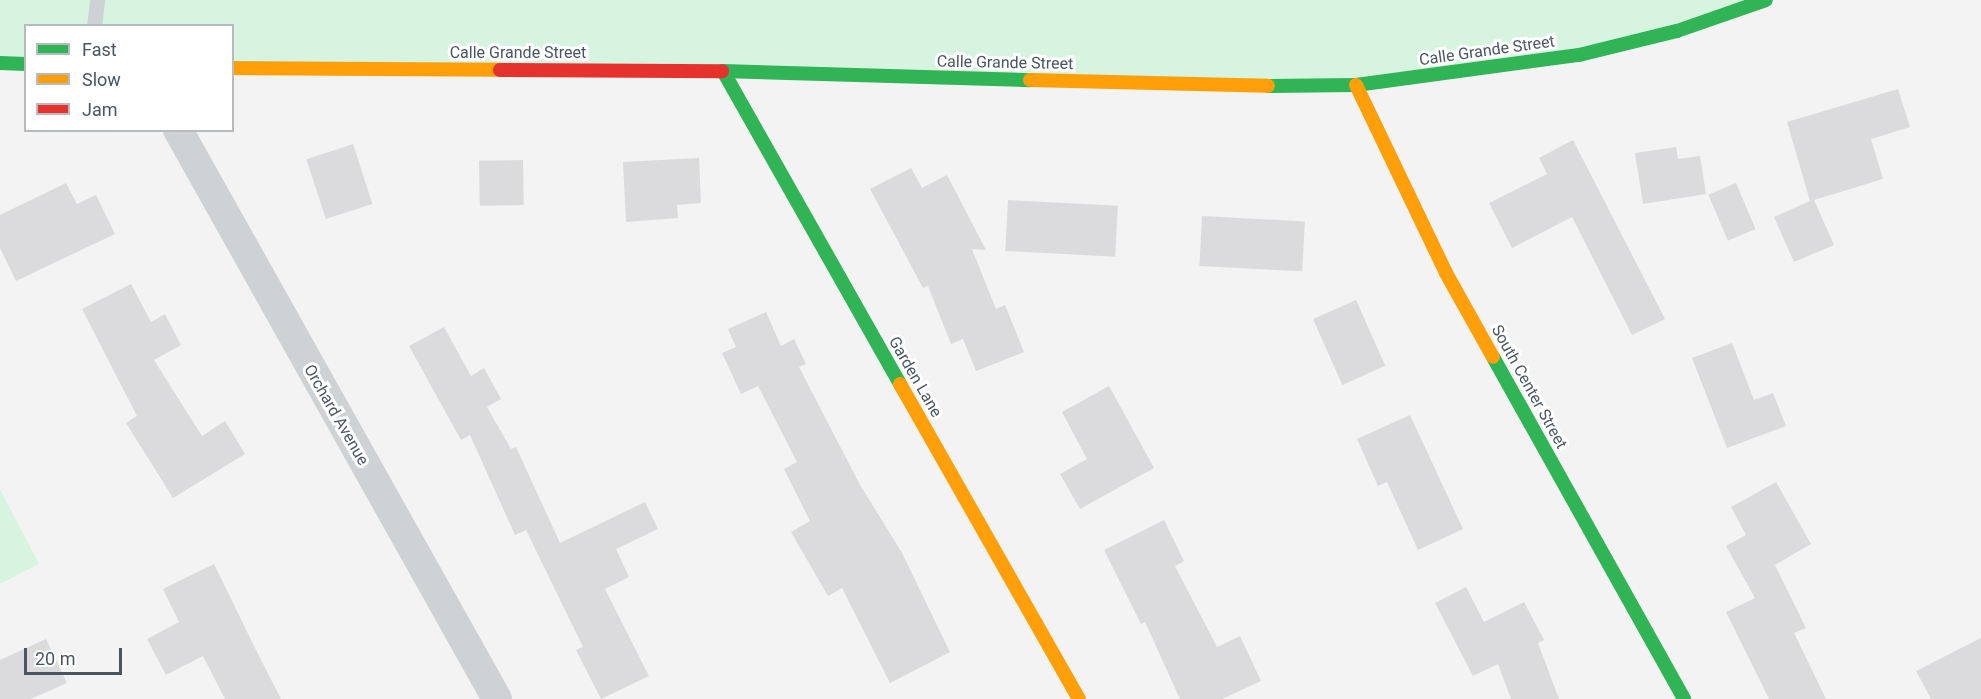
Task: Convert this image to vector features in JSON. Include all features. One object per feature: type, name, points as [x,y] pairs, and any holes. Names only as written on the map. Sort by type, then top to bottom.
[{"type":"street","name":"Calle Grande Street","points":[[234,68],[723,71],[1212,86],[1356,85],[1579,55],[1677,31],[1766,0]]},
{"type":"street","points":[[0,63],[24,63]]},
{"type":"street","name":"Garden Lane","points":[[723,71],[1079,699]]},
{"type":"street","name":"South Center Street","points":[[1356,85],[1446,273],[1684,699]]},
{"type":"street","name":"Orchard Avenue","points":[[179,132],[497,699]]},
{"type":"lane","points":[[94,24],[97,0]]},
{"type":"green space","points":[[0,0],[1760,0],[1677,31],[1356,85],[234,69],[234,24],[24,24],[24,64],[0,63]]},
{"type":"green space","points":[[0,489],[39,564],[0,584]]},
{"type":"building","points":[[1898,89],[1910,127],[1871,139],[1883,179],[1814,200],[1834,245],[1794,262],[1774,217],[1810,201],[1787,122]]},
{"type":"building","points":[[1573,140],[1665,319],[1632,335],[1572,217],[1512,248],[1489,203],[1547,174],[1539,158]]},
{"type":"building","points":[[353,144],[372,204],[326,219],[306,159]]},
{"type":"building","points":[[1676,147],[1678,159],[1700,156],[1706,194],[1643,204],[1635,153]]},
{"type":"building","points":[[699,158],[701,203],[677,205],[678,218],[626,222],[623,162]]},
{"type":"building","points":[[523,160],[524,205],[480,206],[479,161]]},
{"type":"building","points":[[911,168],[922,188],[947,175],[986,250],[972,249],[996,309],[1005,305],[1024,352],[976,371],[963,339],[951,344],[928,286],[923,288],[870,189]]},
{"type":"building","points":[[66,183],[77,204],[96,195],[115,234],[16,281],[0,248],[0,215]]},
{"type":"building","points":[[1736,183],[1756,229],[1728,241],[1708,195]]},
{"type":"building","points":[[1008,200],[1118,206],[1115,257],[1005,251]]},
{"type":"building","points":[[1202,216],[1305,221],[1302,271],[1199,266]]},
{"type":"building","points":[[131,284],[151,322],[165,314],[181,345],[154,360],[202,436],[225,421],[245,454],[173,498],[126,423],[137,416],[82,309]]},
{"type":"building","points":[[1356,300],[1385,366],[1342,385],[1313,319]]},
{"type":"building","points":[[766,312],[781,346],[794,339],[806,364],[799,367],[859,483],[902,553],[950,652],[890,683],[842,588],[828,596],[791,532],[810,521],[784,469],[797,462],[758,386],[741,394],[722,353],[736,347],[728,329]]},
{"type":"building","points":[[444,327],[471,376],[484,368],[501,399],[487,407],[511,449],[516,447],[560,543],[645,502],[658,529],[616,549],[629,577],[605,589],[649,676],[601,699],[576,650],[583,647],[526,530],[515,535],[470,435],[461,440],[409,346]]},
{"type":"building","points":[[1732,343],[1754,400],[1773,393],[1786,426],[1727,448],[1692,358]]},
{"type":"building","points":[[1109,386],[1154,468],[1080,509],[1060,474],[1087,459],[1062,412]]},
{"type":"building","points":[[1410,415],[1463,529],[1418,550],[1387,482],[1378,486],[1357,439]]},
{"type":"building","points":[[1776,482],[1811,544],[1775,565],[1806,628],[1794,633],[1826,699],[1769,699],[1726,612],[1755,598],[1726,546],[1746,535],[1731,507]]},
{"type":"building","points":[[1164,520],[1184,561],[1175,566],[1217,647],[1240,636],[1261,681],[1222,699],[1180,699],[1145,622],[1141,624],[1104,550]]},
{"type":"building","points":[[214,564],[281,699],[225,699],[203,656],[166,675],[147,639],[179,622],[163,589]]},
{"type":"building","points":[[1466,587],[1484,622],[1524,602],[1544,640],[1538,643],[1559,699],[1511,699],[1498,664],[1473,676],[1435,603]]},
{"type":"building","points":[[1981,638],[1981,699],[1931,699],[1916,671]]},
{"type":"building","points":[[46,639],[67,683],[31,699],[0,699],[0,660]]},
{"type":"traffic: fast","points":[[1268,86],[1356,85],[1579,55],[1677,31],[1766,0]]},
{"type":"traffic: fast","points":[[0,63],[24,64]]},
{"type":"traffic: fast","points":[[722,71],[1030,80]]},
{"type":"traffic: fast","points":[[723,71],[900,384]]},
{"type":"traffic: fast","points":[[1493,357],[1684,699]]},
{"type":"traffic: slow","points":[[234,68],[500,70]]},
{"type":"traffic: slow","points":[[1030,80],[1268,86]]},
{"type":"traffic: slow","points":[[1356,85],[1446,273],[1493,357]]},
{"type":"traffic: slow","points":[[900,384],[1079,699]]},
{"type":"traffic: jam","points":[[500,70],[722,71]]}]
